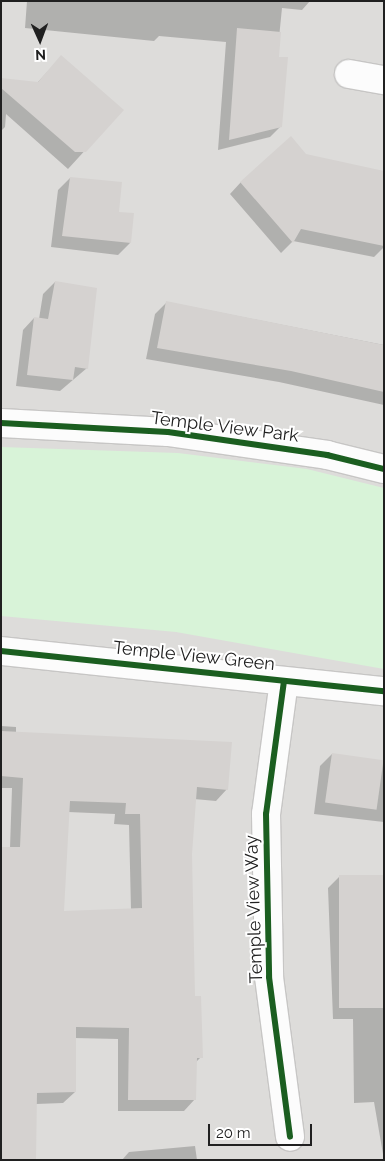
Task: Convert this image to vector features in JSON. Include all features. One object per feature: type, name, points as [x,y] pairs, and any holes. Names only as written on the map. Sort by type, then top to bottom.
[{"type":"street","points":[[349,74],[384,80]]},
{"type":"street","name":"Temple View Park","points":[[1,424],[168,432],[327,455],[384,469]]},
{"type":"street","name":"Temple View Green","points":[[1,651],[384,692]]},
{"type":"street","name":"Temple View Way","points":[[284,681],[266,814],[269,977],[290,1137]]},
{"type":"shaded area","points":[[1,1],[384,1],[384,1160],[1,1160]]},
{"type":"green space","points":[[1,447],[178,453],[307,469],[384,488],[384,669],[176,632],[1,616]]},
{"type":"building","points":[[237,28],[281,32],[279,57],[288,57],[282,127],[229,140]]},
{"type":"building","points":[[61,55],[124,110],[86,152],[75,152],[1,88],[1,78],[38,82]]},
{"type":"building","points":[[291,136],[306,154],[384,171],[384,246],[301,229],[293,243],[240,182]]},
{"type":"building","points":[[70,177],[122,182],[119,212],[134,213],[131,243],[62,236]]},
{"type":"building","points":[[55,281],[97,288],[88,369],[75,367],[73,380],[27,375],[34,317],[48,319]]},
{"type":"building","points":[[166,301],[384,345],[384,392],[291,371],[157,348]]},
{"type":"building","points":[[1,731],[232,742],[228,790],[197,787],[192,854],[195,996],[201,996],[203,1058],[197,1058],[196,1100],[128,1100],[129,1028],[76,1027],[76,1092],[37,1093],[36,1160],[1,1160],[1,847],[20,847],[23,778],[1,776]],"holes":[[[70,801],[126,803],[125,814],[140,814],[142,908],[64,911]]]},
{"type":"building","points":[[332,753],[383,760],[377,810],[325,803]]},
{"type":"building","points":[[339,875],[384,875],[384,1008],[339,1008]]},
{"type":"cycle path","points":[[1,423],[168,432],[327,455],[384,469]]},
{"type":"cycle path","points":[[1,651],[384,691]]},
{"type":"cycle path","points":[[284,681],[266,814],[269,977],[290,1137]]}]
